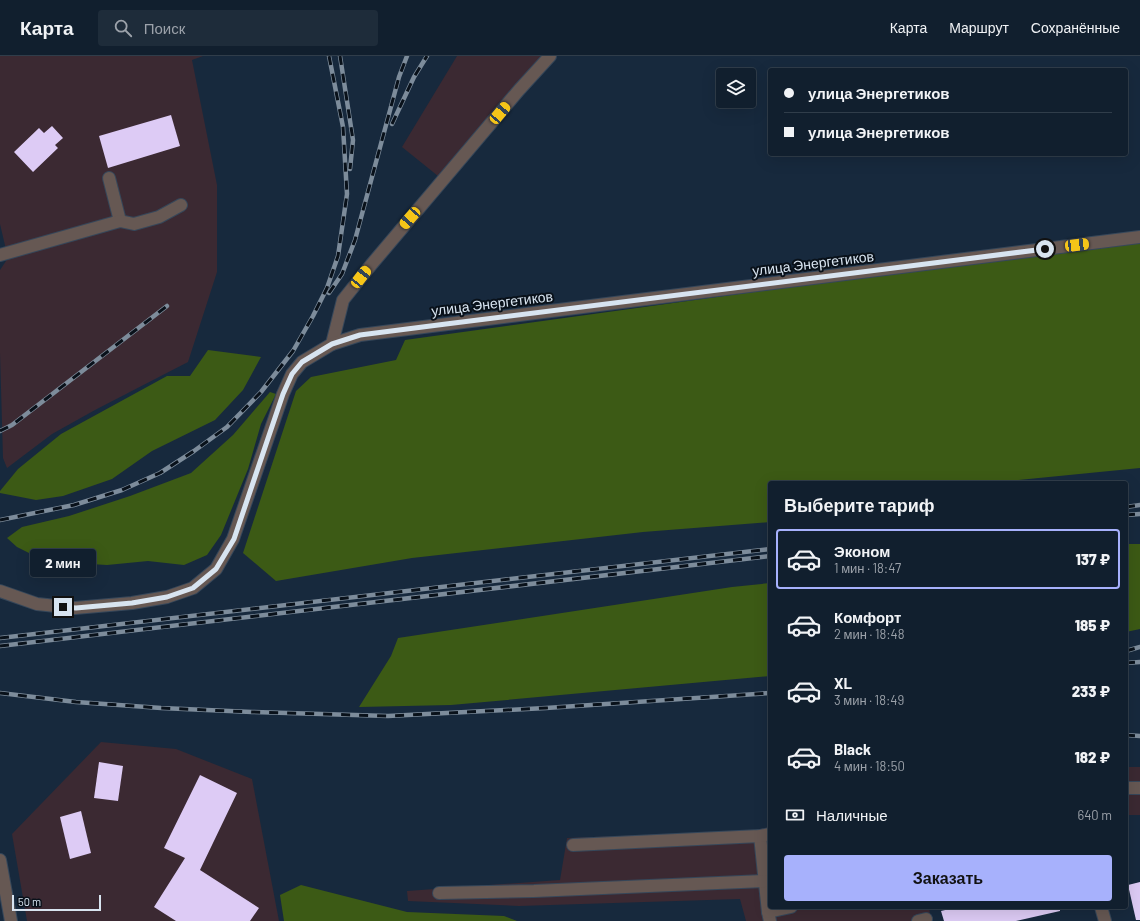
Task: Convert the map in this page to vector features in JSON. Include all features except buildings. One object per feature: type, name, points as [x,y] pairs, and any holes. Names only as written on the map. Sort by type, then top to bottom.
[{"type":"street","points":[[332,344],[343,300],[519,90],[550,56]]},
{"type":"street","points":[[109,178],[120,221]]},
{"type":"street","points":[[0,255],[120,221],[134,224],[159,217],[181,205]]},
{"type":"street","name":"улица Энергетиков","points":[[0,591],[37,604],[76,608],[132,603],[167,597],[193,588],[216,569],[234,539],[283,394],[292,374],[302,362],[332,344],[360,335],[1140,238]]},
{"type":"street","points":[[1128,788],[1140,788]]},
{"type":"street","points":[[573,845],[765,835],[768,902]]},
{"type":"street","points":[[0,860],[11,921]]},
{"type":"street","points":[[439,892],[534,891],[766,875]]},
{"type":"street","points":[[769,916],[786,909]]},
{"type":"street","points":[[1102,909],[1105,921]]},
{"type":"shaded area","points":[[0,56],[203,56],[192,60],[217,185],[217,272],[188,362],[52,434],[7,468],[3,458],[0,353],[0,270],[8,258],[0,224]]},
{"type":"shaded area","points":[[457,56],[541,56],[438,176],[402,147]]},
{"type":"shaded area","points":[[101,742],[176,749],[252,779],[279,921],[27,921],[12,834]]},
{"type":"shaded area","points":[[1128,767],[1140,767],[1140,815],[1128,815]]},
{"type":"shaded area","points":[[768,827],[768,909],[929,909],[931,921],[746,921],[740,899],[519,906],[408,901],[407,891],[560,880],[567,838],[751,831]]},
{"type":"green space","points":[[1140,243],[1140,468],[1009,481],[768,481],[768,522],[643,532],[412,558],[276,581],[243,553],[296,391],[311,377],[396,360],[405,340],[921,269]]},
{"type":"green space","points":[[208,350],[261,357],[243,390],[215,420],[152,451],[112,479],[63,496],[36,500],[0,493],[18,469],[61,434],[167,376],[190,376]]},
{"type":"green space","points":[[270,392],[276,394],[261,424],[248,469],[221,535],[207,555],[184,565],[148,561],[107,565],[73,563],[39,558],[17,547],[7,538],[22,527],[69,516],[130,496],[191,473],[233,435]]},
{"type":"green space","points":[[1128,544],[1140,544],[1140,629],[1128,632]]},
{"type":"green space","points":[[768,583],[768,676],[451,705],[359,707],[391,656],[398,638],[732,587]]},
{"type":"green space","points":[[301,885],[407,912],[504,916],[517,921],[284,921],[280,895]]},
{"type":"railway","points":[[0,520],[74,505],[122,490],[160,473],[227,427],[261,392],[293,351],[327,288],[338,256],[347,194],[343,127],[329,56]]},
{"type":"railway","points":[[340,56],[353,140],[350,169]]},
{"type":"railway","points":[[329,293],[342,274],[355,240],[399,77],[407,56]]},
{"type":"railway","points":[[392,124],[414,77],[427,56]]},
{"type":"railway","points":[[0,431],[12,425],[167,306]]},
{"type":"railway","points":[[1128,507],[1140,505]]},
{"type":"railway","points":[[1128,515],[1140,514]]},
{"type":"railway","points":[[0,638],[768,549]]},
{"type":"railway","points":[[0,646],[768,556]]},
{"type":"railway","points":[[1128,650],[1140,647]]},
{"type":"railway","points":[[1128,663],[1140,662]]},
{"type":"railway","points":[[0,693],[76,702],[161,708],[388,716],[546,708],[768,693]]},
{"type":"railway","points":[[1128,735],[1140,736]]},
{"type":"route","points":[[63,607],[76,608],[132,603],[167,597],[193,588],[216,569],[234,539],[283,394],[292,374],[302,362],[332,344],[360,335],[387,331],[1045,249]]}]
